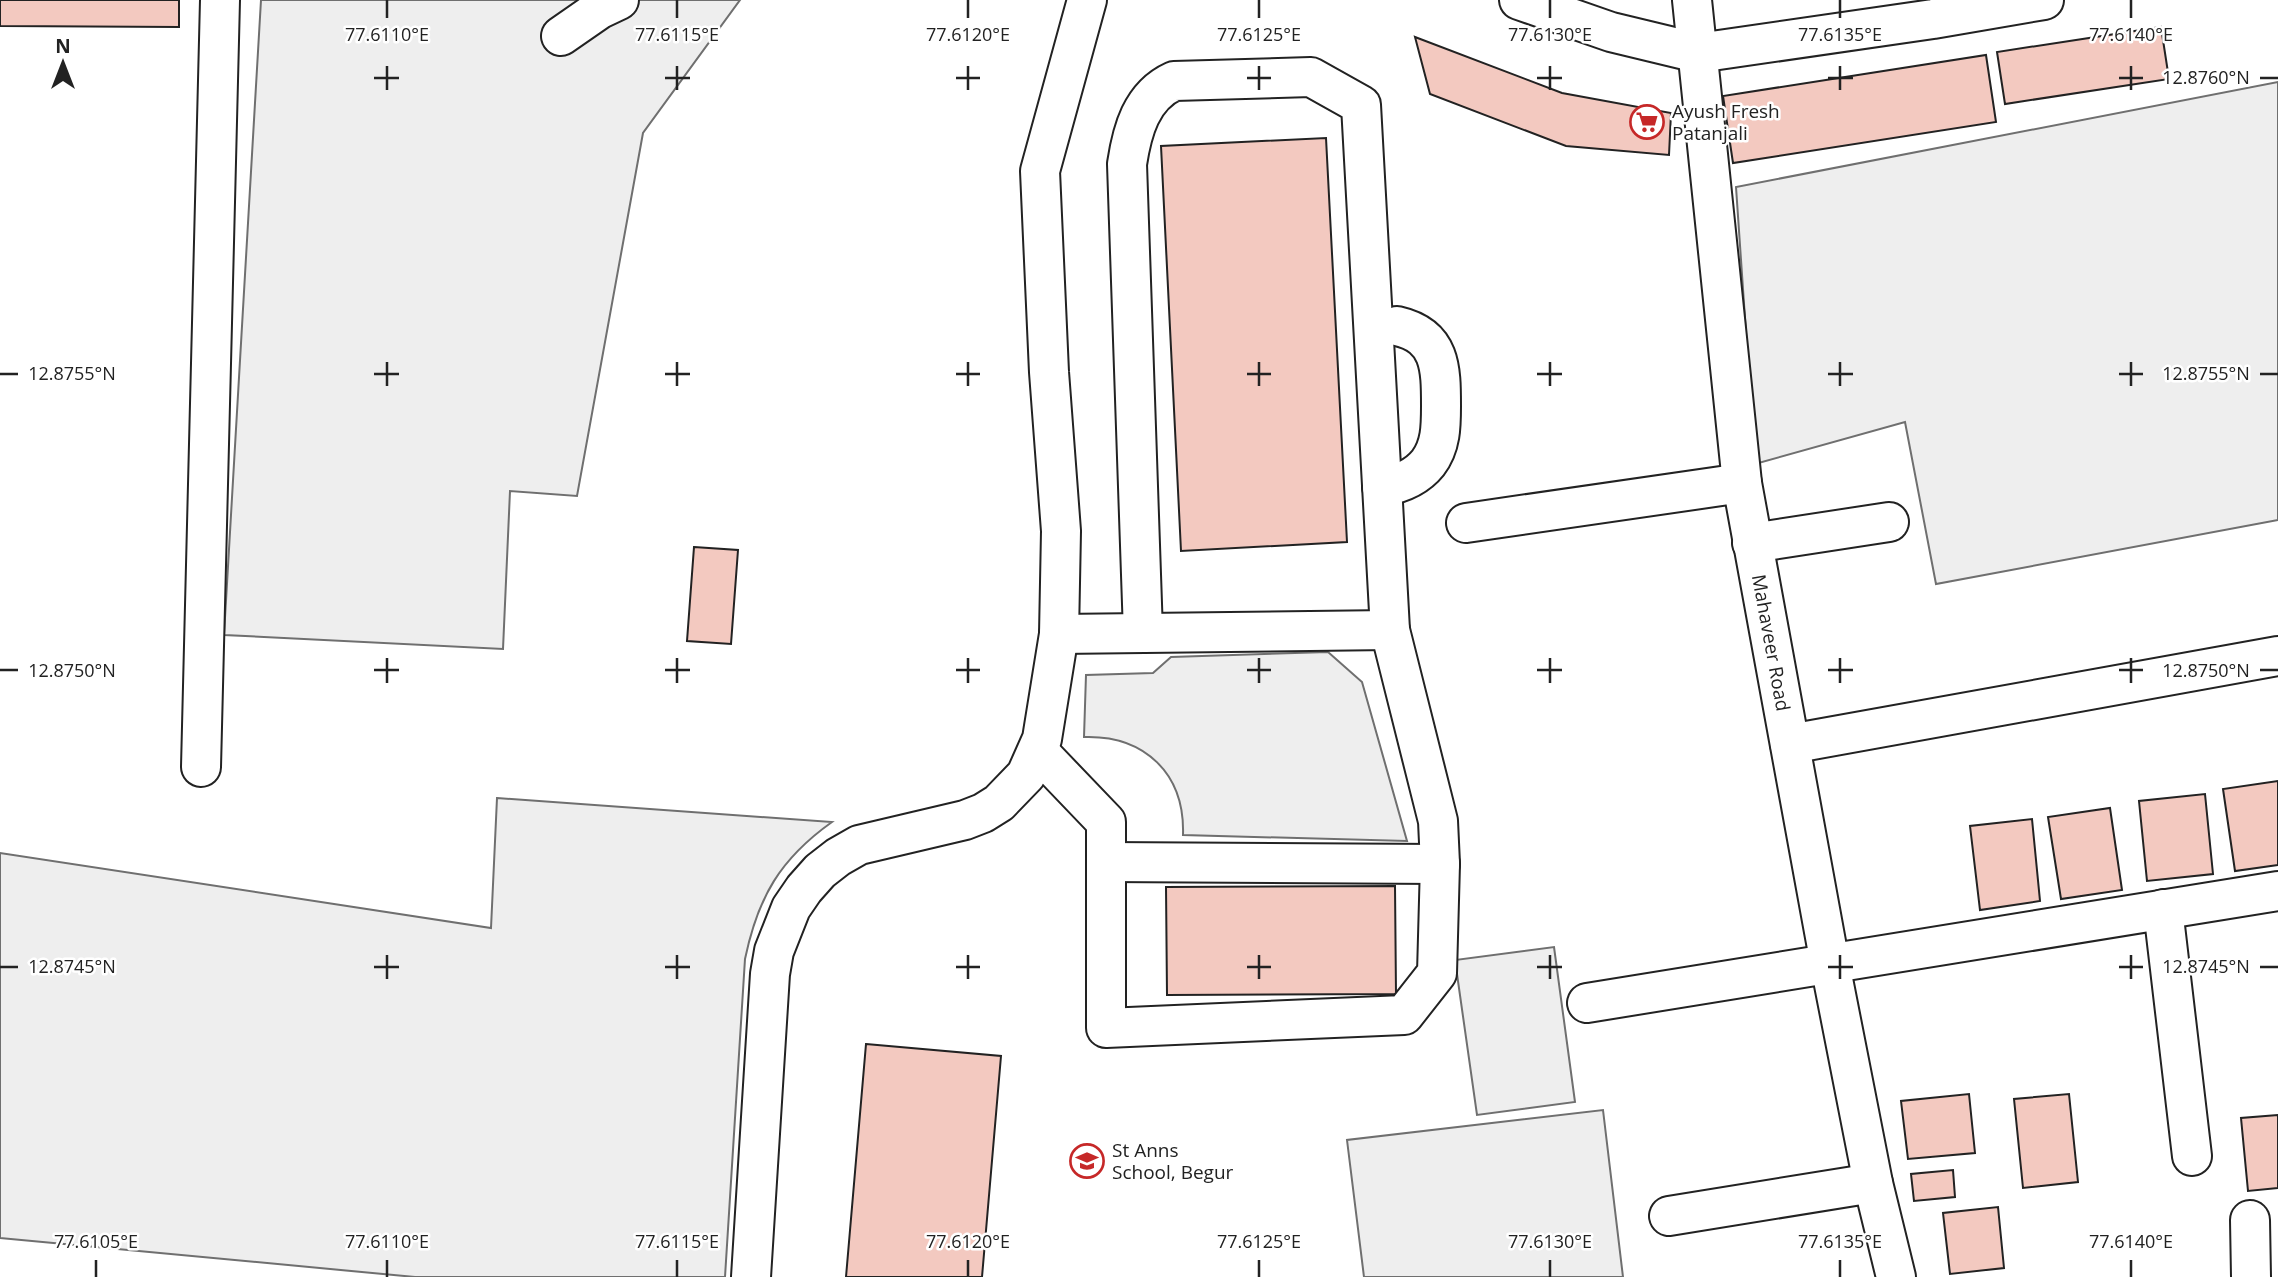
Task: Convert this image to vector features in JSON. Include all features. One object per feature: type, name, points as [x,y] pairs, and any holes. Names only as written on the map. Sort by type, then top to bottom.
[{"type":"street","points":[[201,767],[220,0]]},
{"type":"street","points":[[561,36],[600,9],[619,0]]},
{"type":"street","points":[[751,1277],[770,974],[774,951],[791,908],[804,888],[820,871],[838,856],[859,845],[965,820],[999,803],[1026,775],[1042,739],[1059,634],[1060,531],[1049,372],[1040,171],[1087,0]]},
{"type":"street","points":[[1519,0],[1611,32],[1698,53],[2044,0]]},
{"type":"street","name":"Mahaveer Road","points":[[1692,0],[1742,483],[1830,964],[1873,1182],[1896,1277]]},
{"type":"street","points":[[1038,751],[1107,822],[1107,1028],[1404,1015],[1437,973],[1440,864],[1438,821],[1390,630],[1361,105],[1311,77],[1174,81],[1164,85],[1143,108],[1133,134],[1127,164],[1143,633]]},
{"type":"street","points":[[1381,487],[1408,480],[1420,472],[1437,448],[1441,433],[1441,373],[1438,361],[1425,340],[1407,328],[1397,326]]},
{"type":"street","points":[[1466,523],[1742,483]]},
{"type":"street","points":[[1752,543],[1889,522]]},
{"type":"street","points":[[1059,634],[1390,630]]},
{"type":"street","points":[[1790,744],[2278,656]]},
{"type":"street","points":[[1107,862],[1440,864]]},
{"type":"street","points":[[1587,1003],[2278,891]]},
{"type":"street","points":[[2163,909],[2192,1156]]},
{"type":"street","points":[[1669,1216],[1873,1182]]},
{"type":"street","points":[[2250,1220],[2251,1277]]},
{"type":"shaded area","points":[[261,0],[740,0],[643,133],[577,496],[510,491],[503,649],[224,635]]},
{"type":"shaded area","points":[[2278,82],[2278,520],[1936,584],[1905,422],[1755,464],[1736,187]]},
{"type":"shaded area","points":[[1328,652],[1362,682],[1407,841],[1183,835],[1182,813],[1177,794],[1169,777],[1157,762],[1143,751],[1125,743],[1106,738],[1084,737],[1086,675],[1153,673],[1171,657]]},
{"type":"shaded area","points":[[497,798],[832,822],[798,850],[785,865],[765,898],[750,937],[745,959],[725,1277],[415,1277],[0,1238],[0,853],[491,928]]},
{"type":"shaded area","points":[[1554,947],[1575,1102],[1477,1115],[1455,960]]},
{"type":"shaded area","points":[[1603,1110],[1623,1277],[1364,1277],[1347,1140]]},
{"type":"building","points":[[0,0],[179,0],[179,27],[0,26]]},
{"type":"building","points":[[2161,27],[2169,79],[2005,104],[1997,52]]},
{"type":"building","points":[[1415,37],[1562,93],[1671,113],[1669,155],[1566,146],[1430,94]]},
{"type":"building","points":[[1986,55],[1996,122],[1733,163],[1723,96]]},
{"type":"building","points":[[1326,138],[1347,542],[1181,551],[1161,146]]},
{"type":"building","points":[[694,547],[738,550],[731,644],[687,641]]},
{"type":"building","points":[[2278,781],[2278,865],[2235,871],[2223,789]]},
{"type":"building","points":[[2205,794],[2213,874],[2147,881],[2139,801]]},
{"type":"building","points":[[2110,808],[2122,890],[2061,899],[2048,817]]},
{"type":"building","points":[[2032,819],[2040,901],[1980,910],[1970,826]]},
{"type":"building","points":[[1395,886],[1396,994],[1167,995],[1166,887]]},
{"type":"building","points":[[866,1044],[1001,1056],[982,1277],[846,1277]]},
{"type":"building","points":[[1969,1094],[1975,1153],[1908,1159],[1901,1101]]},
{"type":"building","points":[[2069,1094],[2078,1182],[2023,1188],[2014,1099]]},
{"type":"building","points":[[2278,1115],[2278,1188],[2248,1191],[2241,1118]]},
{"type":"building","points":[[1953,1170],[1955,1197],[1914,1201],[1911,1174]]},
{"type":"building","points":[[1998,1207],[2004,1268],[1950,1274],[1943,1213]]},
{"type":"place","name":"Ayush Fresh Patanjali","points":[[1647,122]]},
{"type":"place","name":"St Anns School, Begur","points":[[1087,1161]]}]
